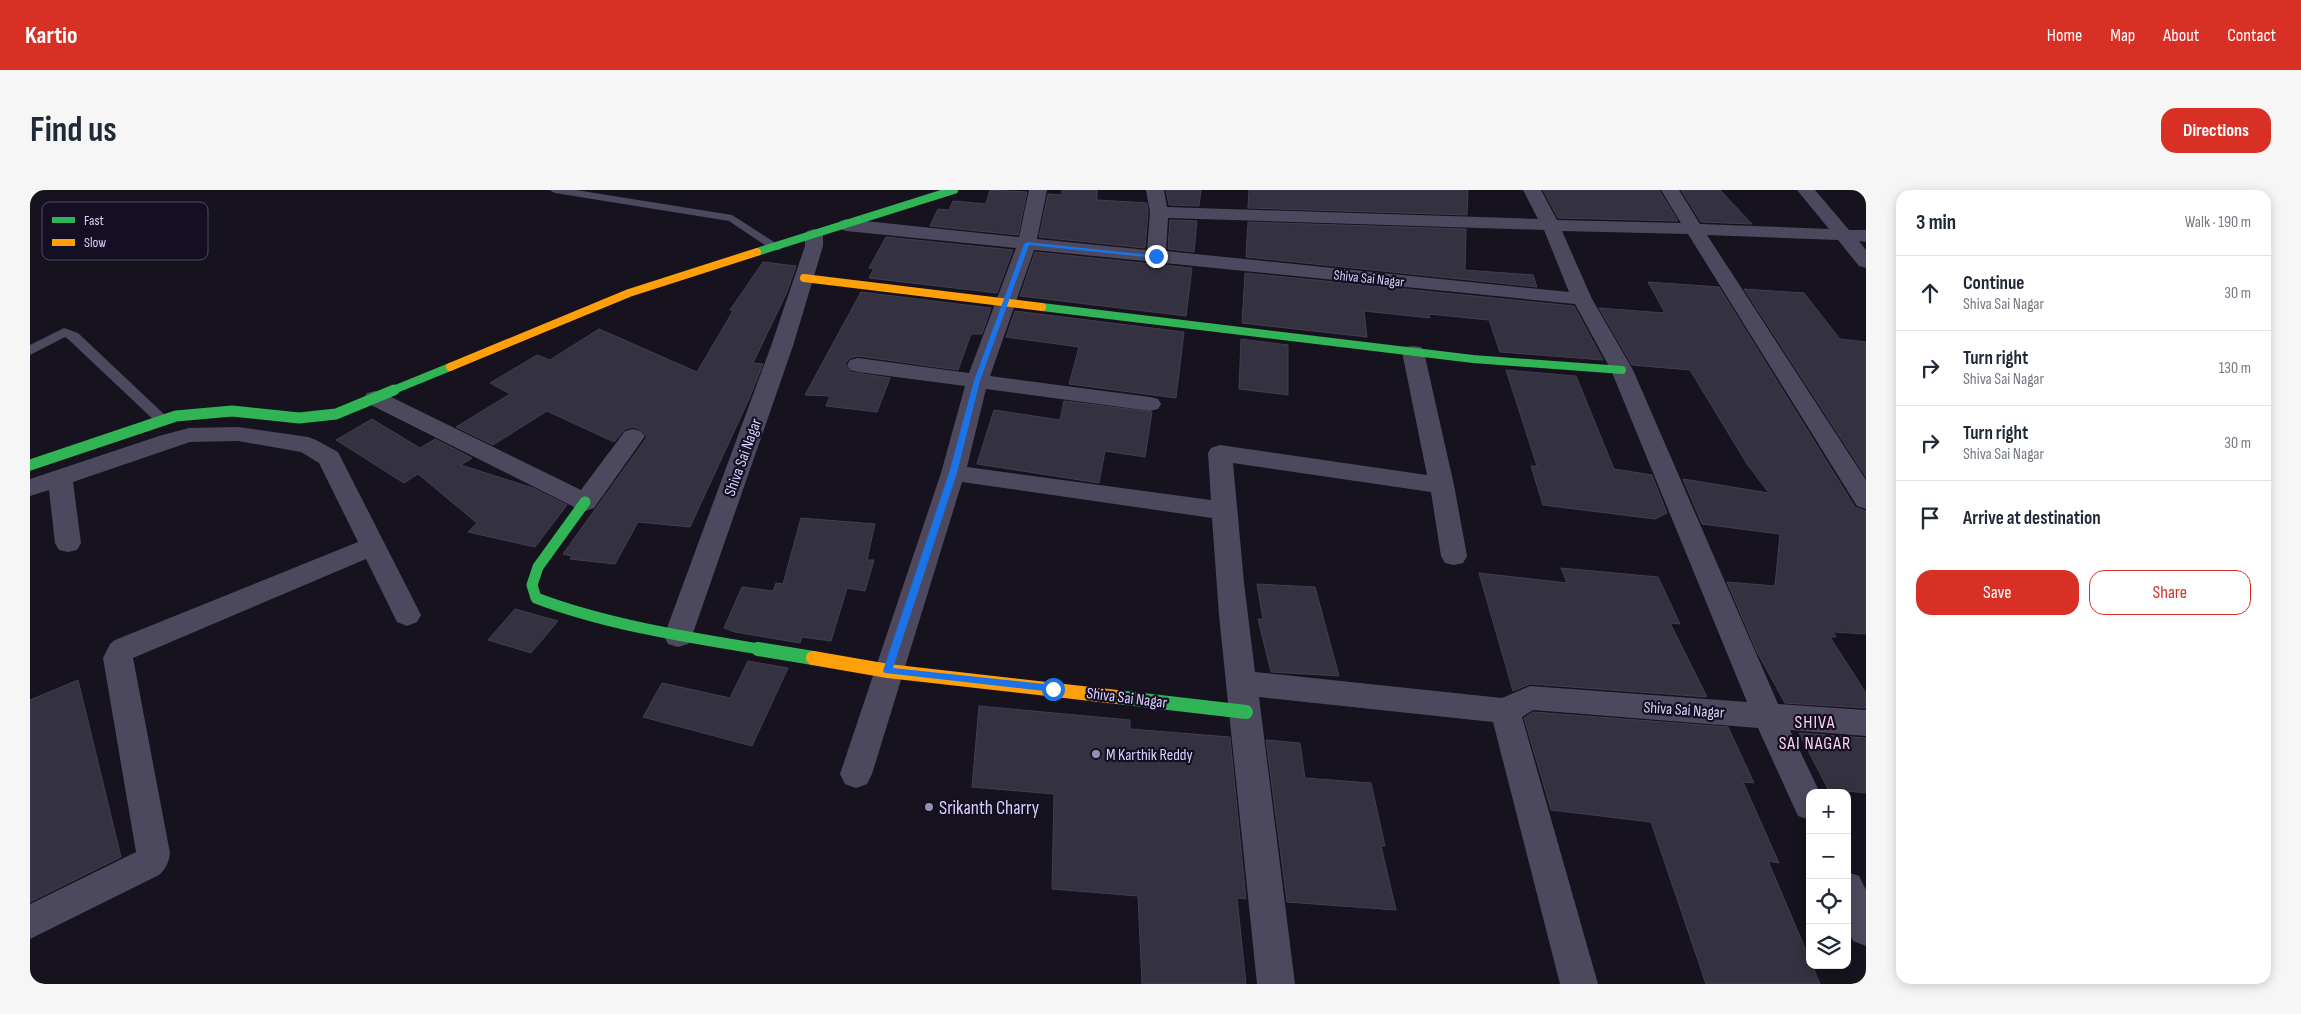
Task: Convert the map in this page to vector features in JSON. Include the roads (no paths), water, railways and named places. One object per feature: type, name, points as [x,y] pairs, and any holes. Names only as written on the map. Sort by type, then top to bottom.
[{"type":"street","points":[[50,471],[162,420],[176,416],[232,412],[299,418],[336,414],[629,294],[954,190]]},
{"type":"street","points":[[856,774],[953,473],[977,381],[1027,244],[1038,190]]},
{"type":"street","points":[[1155,190],[1159,212],[1156,256]]},
{"type":"street","points":[[1532,190],[1551,226],[1582,299],[1622,370],[1768,716],[1806,797]]},
{"type":"street","points":[[1670,190],[1783,372],[1866,500]]},
{"type":"street","points":[[1806,190],[1866,262]]},
{"type":"street","points":[[1159,212],[1866,236]]},
{"type":"street","name":"Shiva Sai Nagar","points":[[846,225],[1582,299]]},
{"type":"street","name":"Shiva Sai Nagar","points":[[678,636],[782,346],[814,246],[814,235]]},
{"type":"street","points":[[804,278],[1473,359],[1622,370]]},
{"type":"street","points":[[1413,352],[1442,484],[1454,556]]},
{"type":"street","points":[[858,365],[1150,404]]},
{"type":"street","points":[[375,398],[585,502]]},
{"type":"street","points":[[50,471],[189,435],[238,434],[308,445],[329,458],[408,615]]},
{"type":"street","name":"Shiva Sai Nagar","points":[[633,436],[538,566],[532,585],[536,598],[557,606],[678,636],[888,671],[1244,698],[1505,711],[1530,698],[1866,722]]},
{"type":"street","points":[[1276,984],[1224,511],[1220,453],[1442,484]]},
{"type":"street","points":[[50,471],[68,543]]},
{"type":"street","points":[[953,473],[1224,511]]},
{"type":"street","points":[[30,922],[152,860],[153,853],[118,658],[120,652],[125,648],[373,546]]},
{"type":"street","points":[[1505,711],[1579,984]]},
{"type":"street","points":[[1851,897],[1866,929]]},
{"type":"lane","points":[[555,190],[732,218],[776,247]]},
{"type":"lane","points":[[30,351],[64,332],[73,336],[162,420]]},
{"type":"lane","points":[[30,338],[46,342]]},
{"type":"place","name":"M Karthik Reddy","points":[[1096,754]]},
{"type":"place","name":"Srikanth Charry","points":[[929,807]]},
{"type":"district","name":"SHIVA SAI NAGAR","points":[[1815,732]]}]
